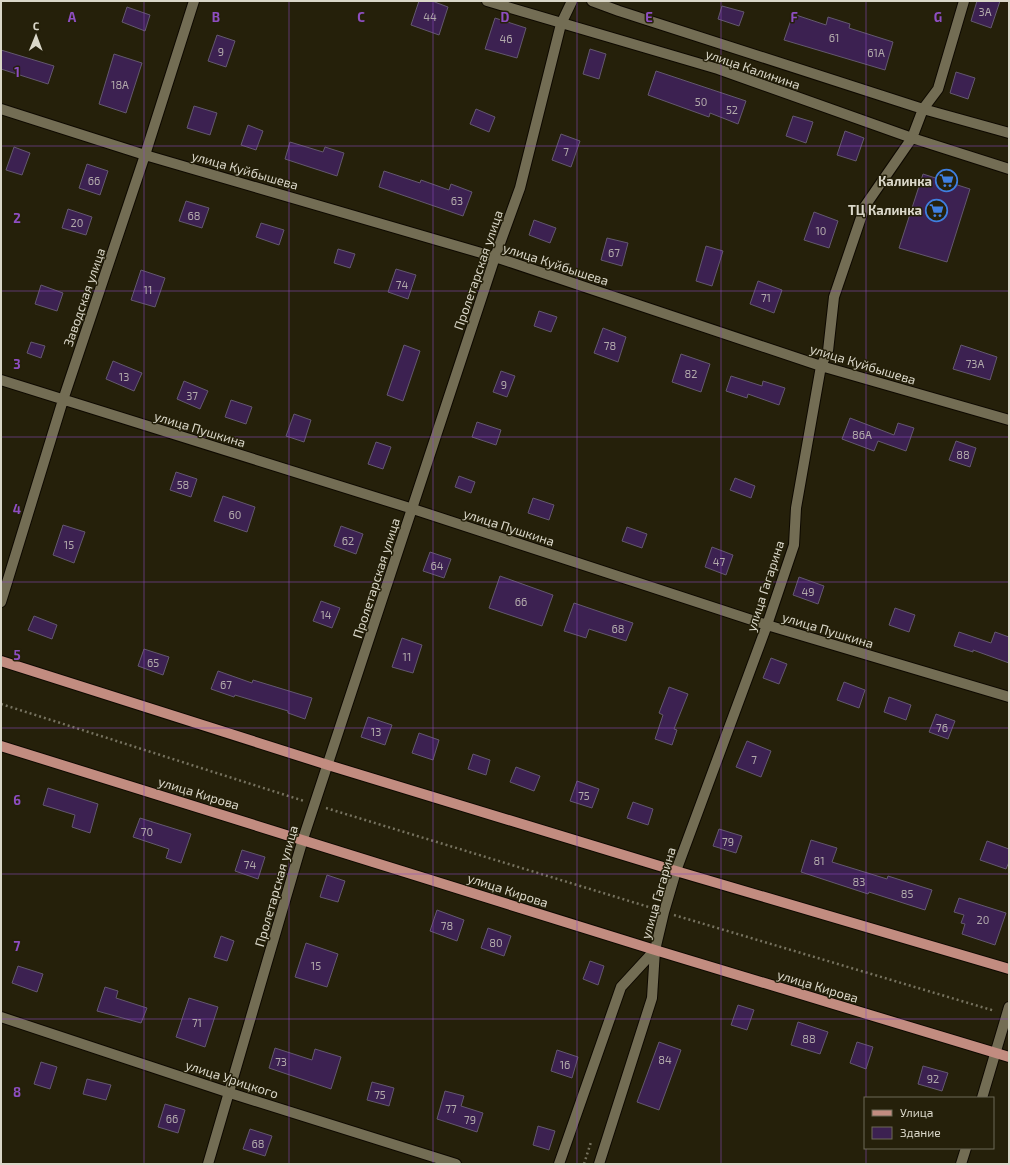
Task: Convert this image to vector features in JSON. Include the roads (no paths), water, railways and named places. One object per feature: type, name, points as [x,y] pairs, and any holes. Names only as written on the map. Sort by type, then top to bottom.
[{"type":"main road","points":[[1,661],[328,765],[676,871],[1009,969]]},
{"type":"main road","name":"улица Кирова","points":[[1,746],[656,950],[1009,1057]]},
{"type":"street","name":"Заводская улица","points":[[1,602],[63,400],[194,1]]},
{"type":"street","name":"улица Калинина","points":[[487,1],[718,70],[912,138],[1009,169]]},
{"type":"street","name":"Пролетарская улица","points":[[208,1164],[303,839],[495,257],[520,188],[561,24],[572,1]]},
{"type":"street","name":"улица Калинина","points":[[592,1],[923,109],[1009,133]]},
{"type":"street","name":"улица Гагарина","points":[[598,1164],[652,998],[656,950],[664,912],[676,871],[767,625],[794,545],[796,508],[821,366],[828,351],[834,297],[865,206],[912,138],[923,109],[938,89],[964,1]]},
{"type":"street","name":"улица Куйбышева","points":[[1,109],[145,154],[495,257],[821,366],[1009,420]]},
{"type":"street","name":"улица Пушкина","points":[[1,380],[413,509],[767,625],[1009,697]]},
{"type":"street","points":[[559,1164],[621,987],[656,950]]},
{"type":"street","points":[[982,1097],[1008,1011]]},
{"type":"street","name":"улица Урицкого","points":[[1,1017],[230,1093],[456,1164]]},
{"type":"street","points":[[961,1164],[966,1149]]},
{"type":"place","name":"Калинка","points":[[947,181]]},
{"type":"place","name":"ТЦ Калинка","points":[[937,210]]}]
